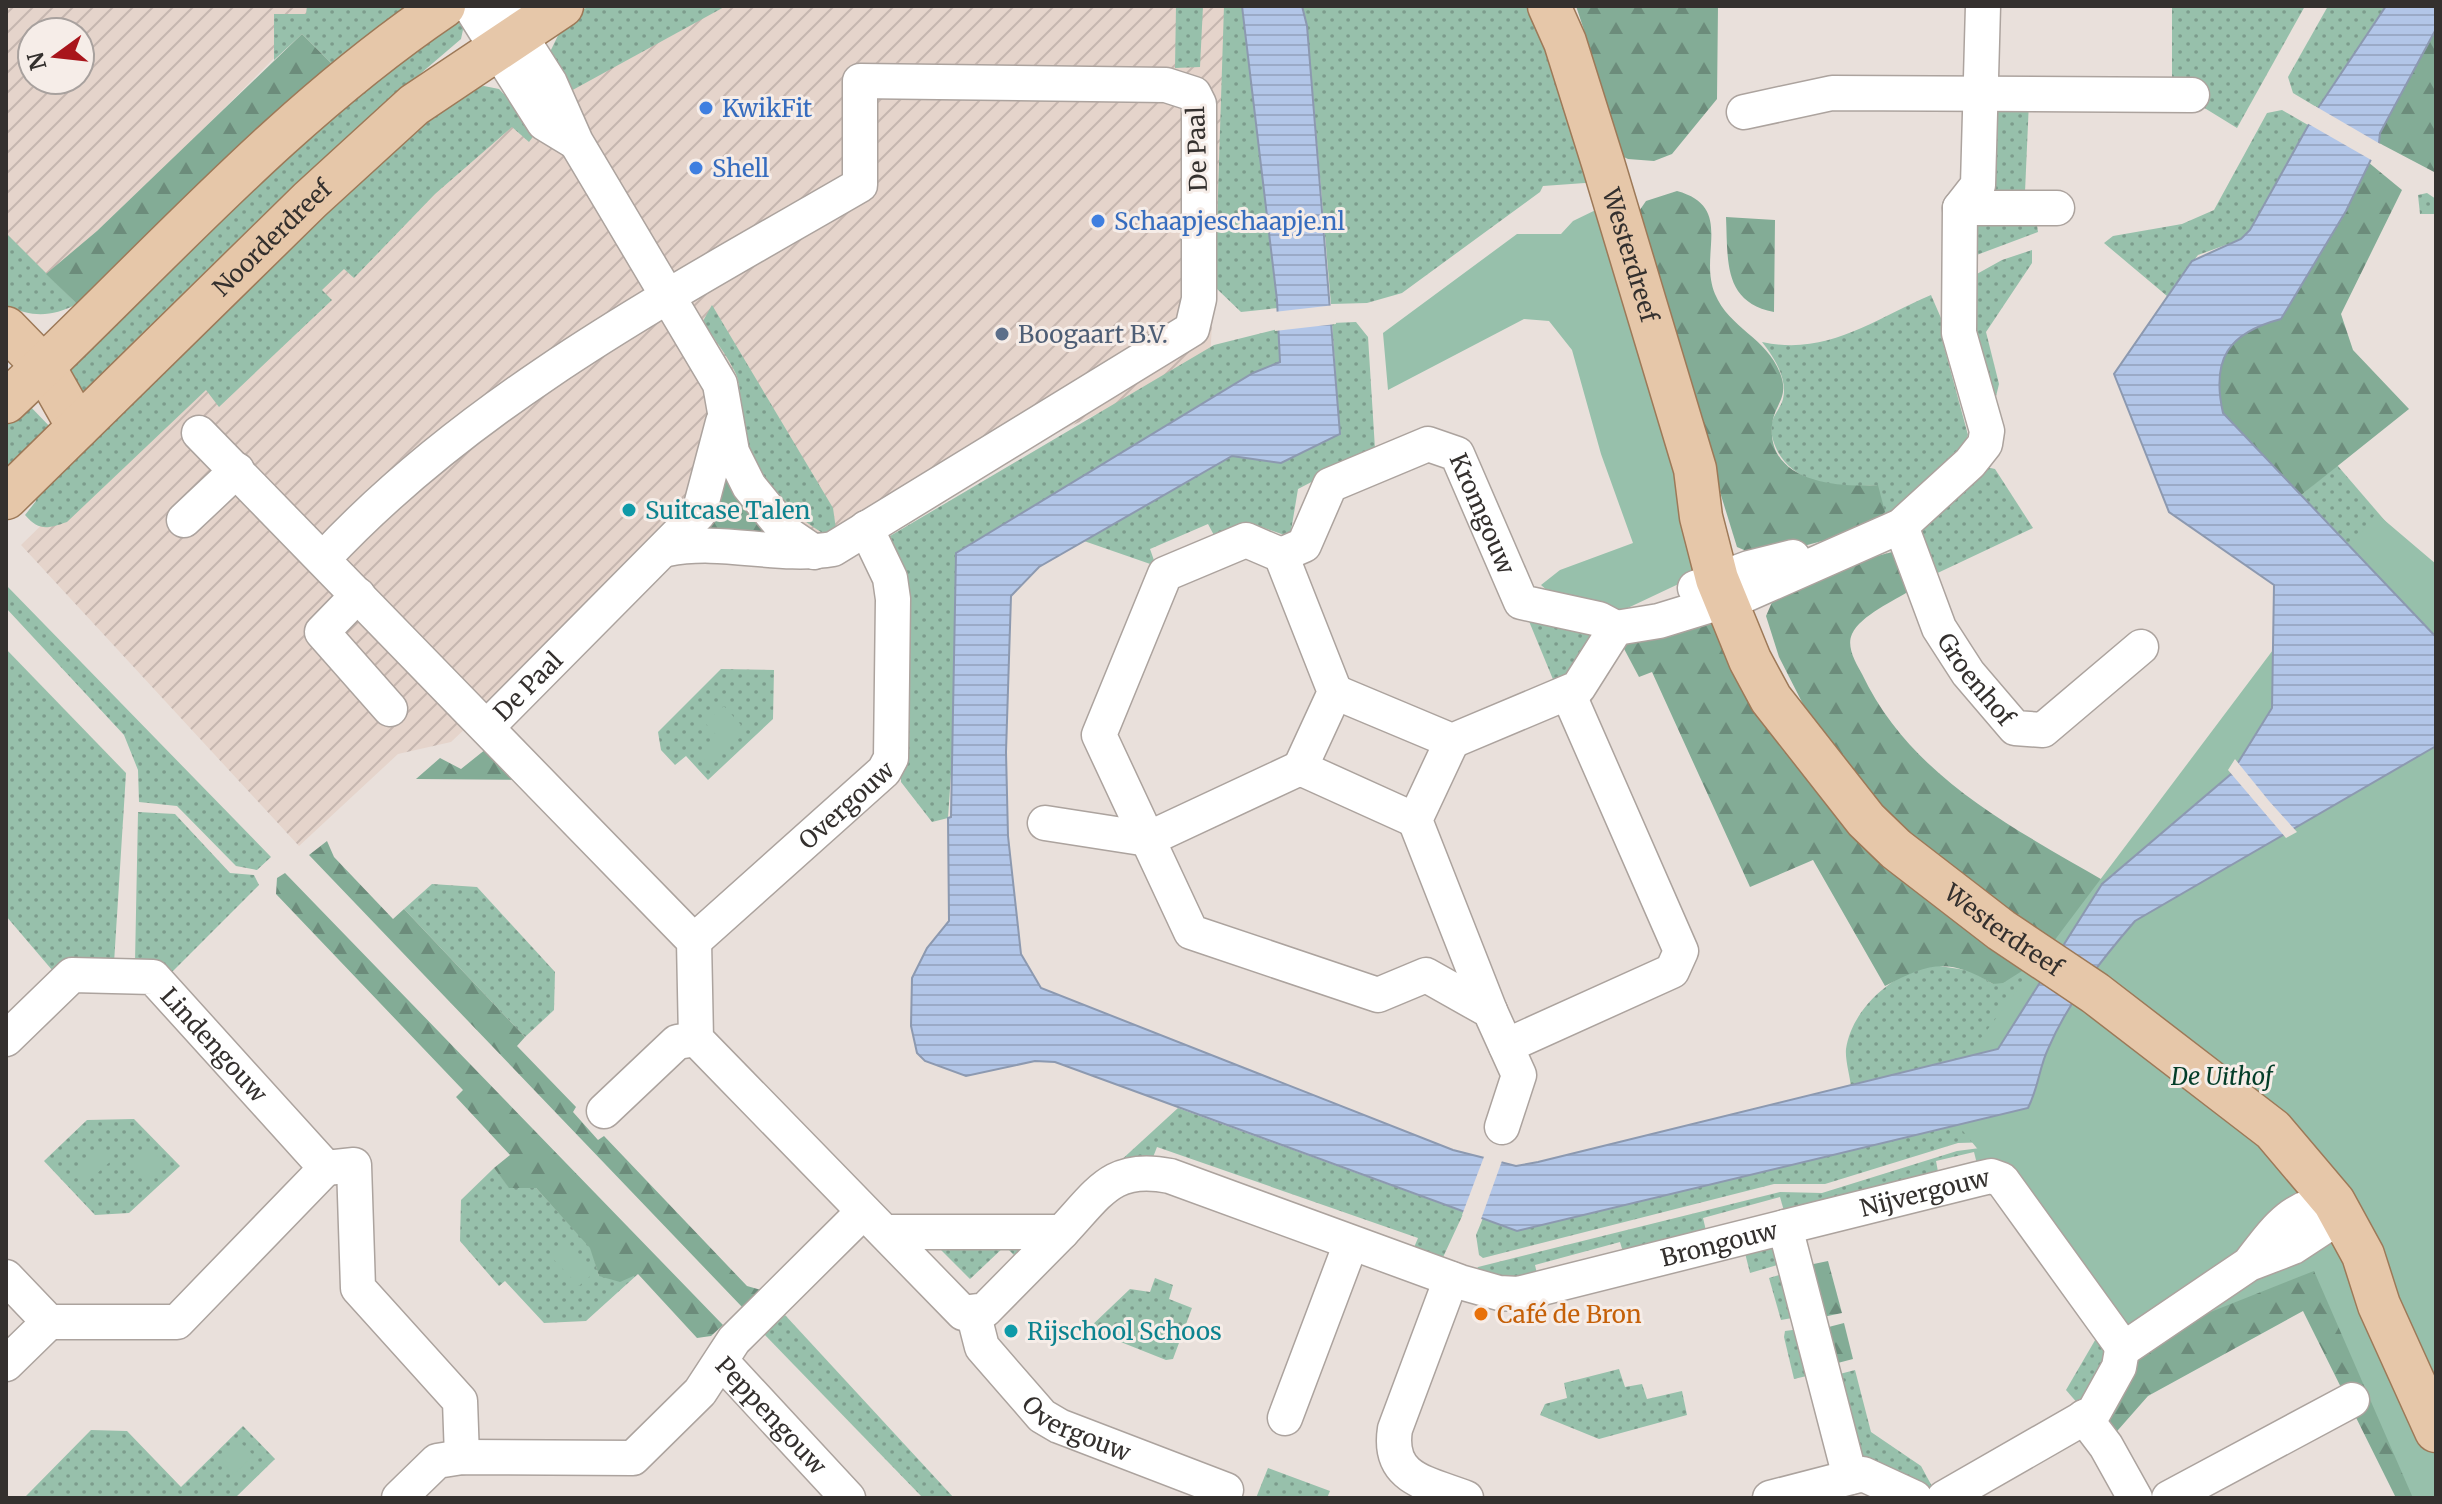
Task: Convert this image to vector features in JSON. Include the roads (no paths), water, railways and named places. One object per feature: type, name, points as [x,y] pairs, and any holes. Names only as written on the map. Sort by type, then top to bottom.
[{"type":"main road","points":[[18,386],[301,119],[378,51],[444,6]]},
{"type":"main road","name":"Noorderdreef","points":[[12,491],[310,200],[403,116],[506,30],[562,6]]},
{"type":"main road","name":"Westerdreef","points":[[1557,18],[1695,469],[1718,511],[1732,586],[1784,688],[1794,724],[1831,777],[1896,849],[2036,954],[2095,993],[2273,1130],[2323,1210],[2363,1255],[2379,1305],[2436,1431]]},
{"type":"main road","points":[[6,328],[18,386],[78,427]]},
{"type":"street","name":"De Paal","points":[[470,6],[506,30],[544,123],[576,142],[720,384],[732,452],[749,486],[789,535],[814,552]]},
{"type":"street","points":[[1415,820],[1452,741],[1578,688],[1616,628],[1732,586],[1807,570],[1841,550],[1901,526],[1970,463],[1985,444],[1987,431],[1959,333],[1960,208],[1978,185],[1983,6]]},
{"type":"street","name":"De Paal","points":[[323,559],[467,428],[598,337],[860,185],[860,81],[1166,85],[1194,94],[1199,104],[1199,299],[1192,329],[833,549],[814,552],[696,543],[667,549]]},
{"type":"street","points":[[1744,112],[1832,93],[2192,95]]},
{"type":"street","points":[[1960,208],[2057,208]]},
{"type":"street","name":"De Paal","points":[[199,433],[487,727],[667,549],[699,513],[725,414]]},
{"type":"street","name":"Kromgouw","points":[[1281,555],[1304,545],[1330,485],[1428,444],[1457,454],[1521,602],[1599,619],[1616,628]]},
{"type":"street","points":[[184,520],[237,470]]},
{"type":"street","name":"Groenhof","points":[[1901,526],[1939,628],[1968,673],[2015,728],[2043,730],[2141,647]]},
{"type":"street","name":"Overgouw","points":[[694,941],[884,771],[891,758],[893,599],[890,578],[866,528]]},
{"type":"street","points":[[1452,741],[1335,692],[1281,555],[1246,540],[1165,574],[1099,735],[1191,932],[1378,995],[1426,975],[1490,1011]]},
{"type":"street","points":[[358,595],[322,632],[390,709]]},
{"type":"street","points":[[1045,823],[1148,839],[1300,768],[1335,692]]},
{"type":"street","points":[[1506,1046],[1672,971],[1681,951],[1568,693]]},
{"type":"street","points":[[487,727],[694,941],[696,1039],[963,1313],[985,1310],[1062,1232]]},
{"type":"street","points":[[1300,768],[1415,820],[1490,1011],[1519,1075],[1502,1127]]},
{"type":"street","name":"Lindengouw","points":[[6,1039],[72,975],[153,977],[326,1168]]},
{"type":"street","points":[[604,1111],[677,1042],[696,1039]]},
{"type":"street","points":[[6,1364],[49,1322],[177,1322],[326,1168],[354,1165],[358,1288],[460,1401],[462,1457]]},
{"type":"street","name":"Brongouw","points":[[1062,1232],[1116,1179],[1128,1172],[1144,1171],[1170,1176],[1451,1279],[1499,1293],[1518,1294],[1785,1227],[1850,1477]]},
{"type":"street","name":"Nijvergouw","points":[[1785,1227],[1991,1176],[2002,1180],[2124,1349]]},
{"type":"street","points":[[1944,1498],[2094,1412],[2124,1349],[2249,1264],[2279,1226],[2323,1210]]},
{"type":"street","points":[[874,1222],[1062,1232]]},
{"type":"street","name":"Peppengouw","points":[[848,1498],[721,1361],[728,1347],[743,1331],[874,1222]]},
{"type":"street","points":[[1285,1418],[1351,1243]]},
{"type":"street","points":[[6,1277],[49,1322]]},
{"type":"street","points":[[1451,1279],[1395,1429],[1392,1446],[1395,1461],[1404,1472],[1466,1498]]},
{"type":"street","name":"Overgouw","points":[[973,1312],[982,1347],[1042,1416],[1059,1426],[1226,1490]]},
{"type":"street","points":[[399,1498],[437,1461],[462,1457],[633,1458],[700,1392],[721,1361]]},
{"type":"street","points":[[2169,1498],[2352,1400]]},
{"type":"street","points":[[2084,1417],[2106,1446],[2135,1498]]},
{"type":"street","points":[[1770,1498],[1863,1474],[1874,1476],[1915,1498]]},
{"type":"water","points":[[1242,6],[1302,6],[1307,26],[1340,434],[1281,463],[1232,456],[1039,567],[1011,596],[1006,752],[1008,836],[1021,954],[1041,988],[1453,1150],[1516,1166],[1998,1049],[2102,884],[2231,774],[2272,708],[2274,585],[2169,512],[2114,374],[2192,261],[2241,239],[2250,230],[2318,108],[2386,6],[2436,6],[2436,29],[2380,133],[2379,143],[2346,211],[2281,319],[2248,332],[2228,351],[2222,363],[2220,394],[2223,413],[2436,637],[2436,746],[2135,921],[2098,966],[2065,1015],[2045,1056],[2028,1108],[1517,1231],[1055,1062],[1035,1061],[966,1076],[925,1061],[917,1053],[911,1026],[912,978],[927,948],[949,921],[948,818],[951,817],[956,553],[1253,373],[1280,362],[1277,300]]},
{"type":"place","name":"KwikFit","points":[[706,108]]},
{"type":"place","name":"Shell","points":[[696,168]]},
{"type":"place","name":"Schaapjeschaapje.nl","points":[[1098,221]]},
{"type":"place","name":"Boogaart B.V.","points":[[1002,334]]},
{"type":"place","name":"Suitcase Talen","points":[[629,510]]},
{"type":"place","name":"Café de Bron","points":[[1481,1314]]},
{"type":"place","name":"Rijschool Schoos","points":[[1011,1331]]},
{"type":"park label","name":"De Uithof","points":[[2222,1076]]}]
